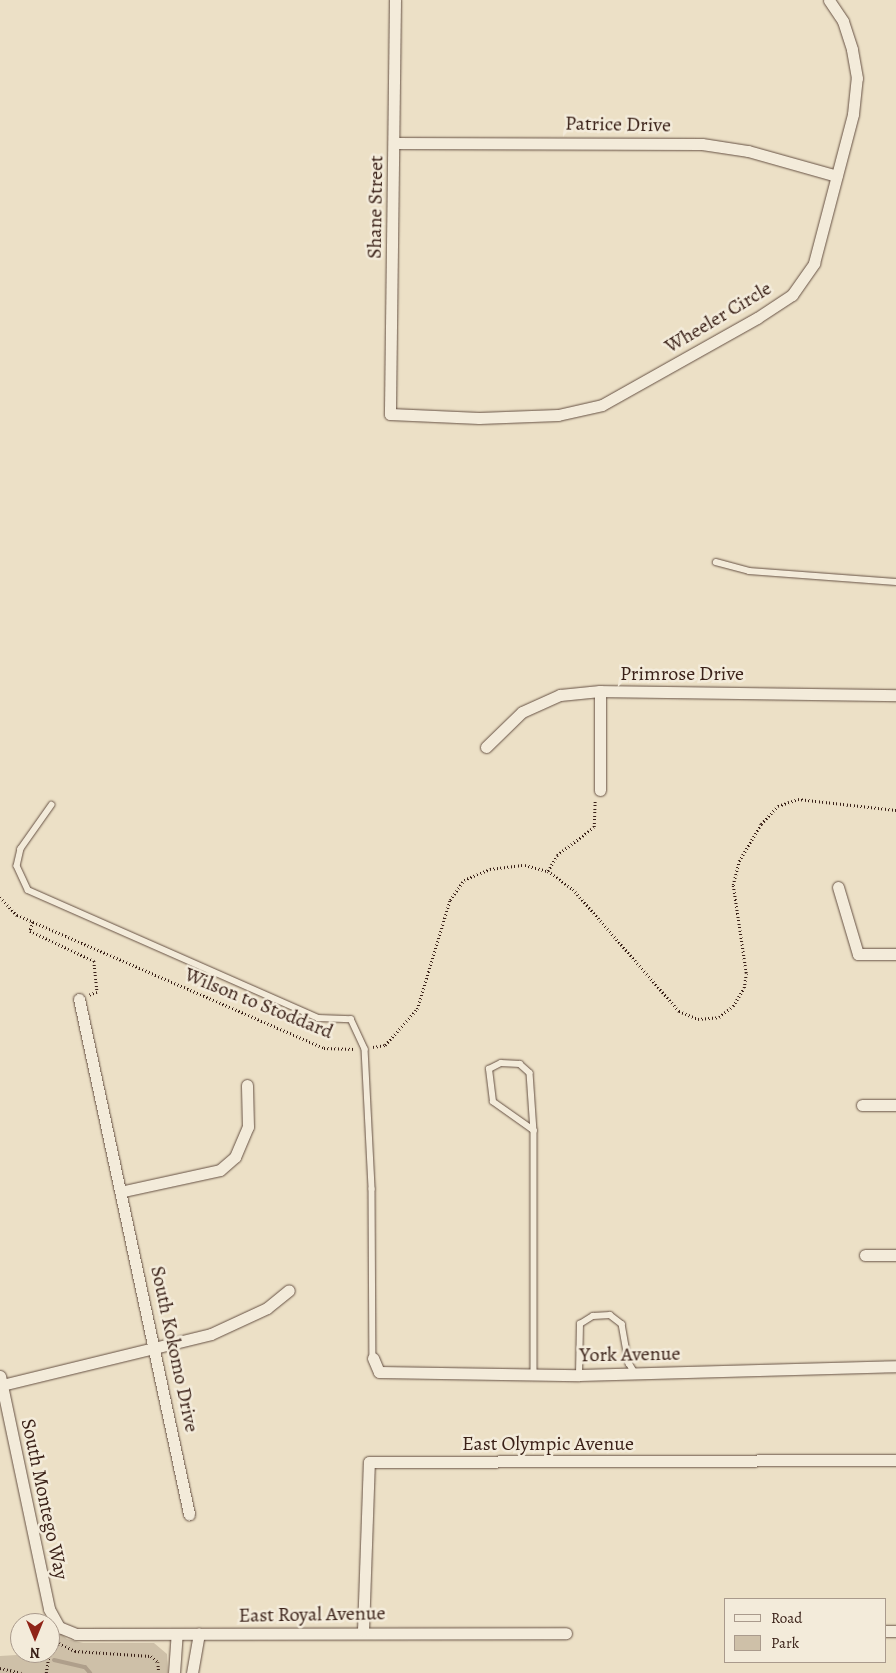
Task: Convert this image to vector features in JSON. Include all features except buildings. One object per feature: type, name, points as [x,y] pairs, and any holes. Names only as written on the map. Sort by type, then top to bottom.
[{"type":"street","name":"Shane Street","points":[[390,414],[396,0]]},
{"type":"street","name":"Wheeler Circle","points":[[390,414],[558,415],[602,405],[758,318],[792,295],[814,263],[853,114],[857,78],[843,21],[829,0]]},
{"type":"street","name":"Patrice Drive","points":[[394,143],[702,144],[748,151],[837,176]]},
{"type":"street","name":"Primrose Drive","points":[[486,746],[522,712],[560,695],[600,691],[896,695]]},
{"type":"street","points":[[600,691],[600,790]]},
{"type":"street","points":[[838,887],[858,954],[896,954]]},
{"type":"street","name":"South Kokomo Drive","points":[[79,999],[124,1192],[189,1514]]},
{"type":"street","points":[[124,1192],[187,1180],[220,1170],[228,1164],[244,1145],[248,1127],[247,1085]]},
{"type":"street","points":[[862,1105],[896,1105]]},
{"type":"street","points":[[865,1255],[896,1256]]},
{"type":"street","points":[[1,1380],[156,1347],[238,1324],[267,1308],[289,1290]]},
{"type":"street","name":"York Avenue","points":[[373,1358],[379,1372],[580,1375],[896,1366]]},
{"type":"street","name":"South Montego Way","points":[[1,1380],[51,1613]]},
{"type":"street","name":"East Olympic Avenue","points":[[364,1631],[369,1462],[896,1460]]},
{"type":"street","name":"East Royal Avenue","points":[[60,1627],[76,1634],[364,1631],[566,1633]]},
{"type":"street","points":[[174,1673],[177,1634]]},
{"type":"street","points":[[192,1673],[199,1634]]},
{"type":"lane","points":[[716,562],[749,570],[896,582]]},
{"type":"lane","points":[[52,805],[21,849],[17,866],[28,890],[318,1018],[351,1019],[365,1049],[372,1189],[373,1358]]},
{"type":"lane","points":[[534,1132],[493,1102],[490,1069],[501,1063],[520,1064],[530,1073],[534,1132],[534,1374]]},
{"type":"lane","points":[[580,1375],[580,1324],[593,1316],[610,1315],[622,1324],[629,1363],[635,1373]]},
{"type":"path","points":[[548,871],[557,855],[594,827],[595,798],[600,790]]},
{"type":"path","name":"Wilson to Stoddard","points":[[0,897],[17,915],[324,1048],[365,1049],[385,1044],[417,1009],[450,900],[464,880],[490,869],[525,865],[548,871],[573,889],[607,925],[649,980],[679,1011],[698,1019],[719,1017],[733,1006],[744,988],[733,885],[739,861],[761,824],[778,806],[798,799],[896,810]]},
{"type":"path","points":[[33,922],[30,931],[94,961],[97,992],[79,999]]},
{"type":"path","points":[[60,1643],[74,1651],[151,1656],[158,1662],[159,1673]]},
{"type":"path","points":[[0,1668],[21,1673]]},
{"type":"green space","points":[[60,1633],[67,1639],[83,1643],[154,1643],[167,1654],[168,1673],[0,1673],[0,1656],[10,1655],[10,1663],[60,1663]]},
{"type":"waterway","points":[[60,1661],[85,1667],[90,1673]]}]
